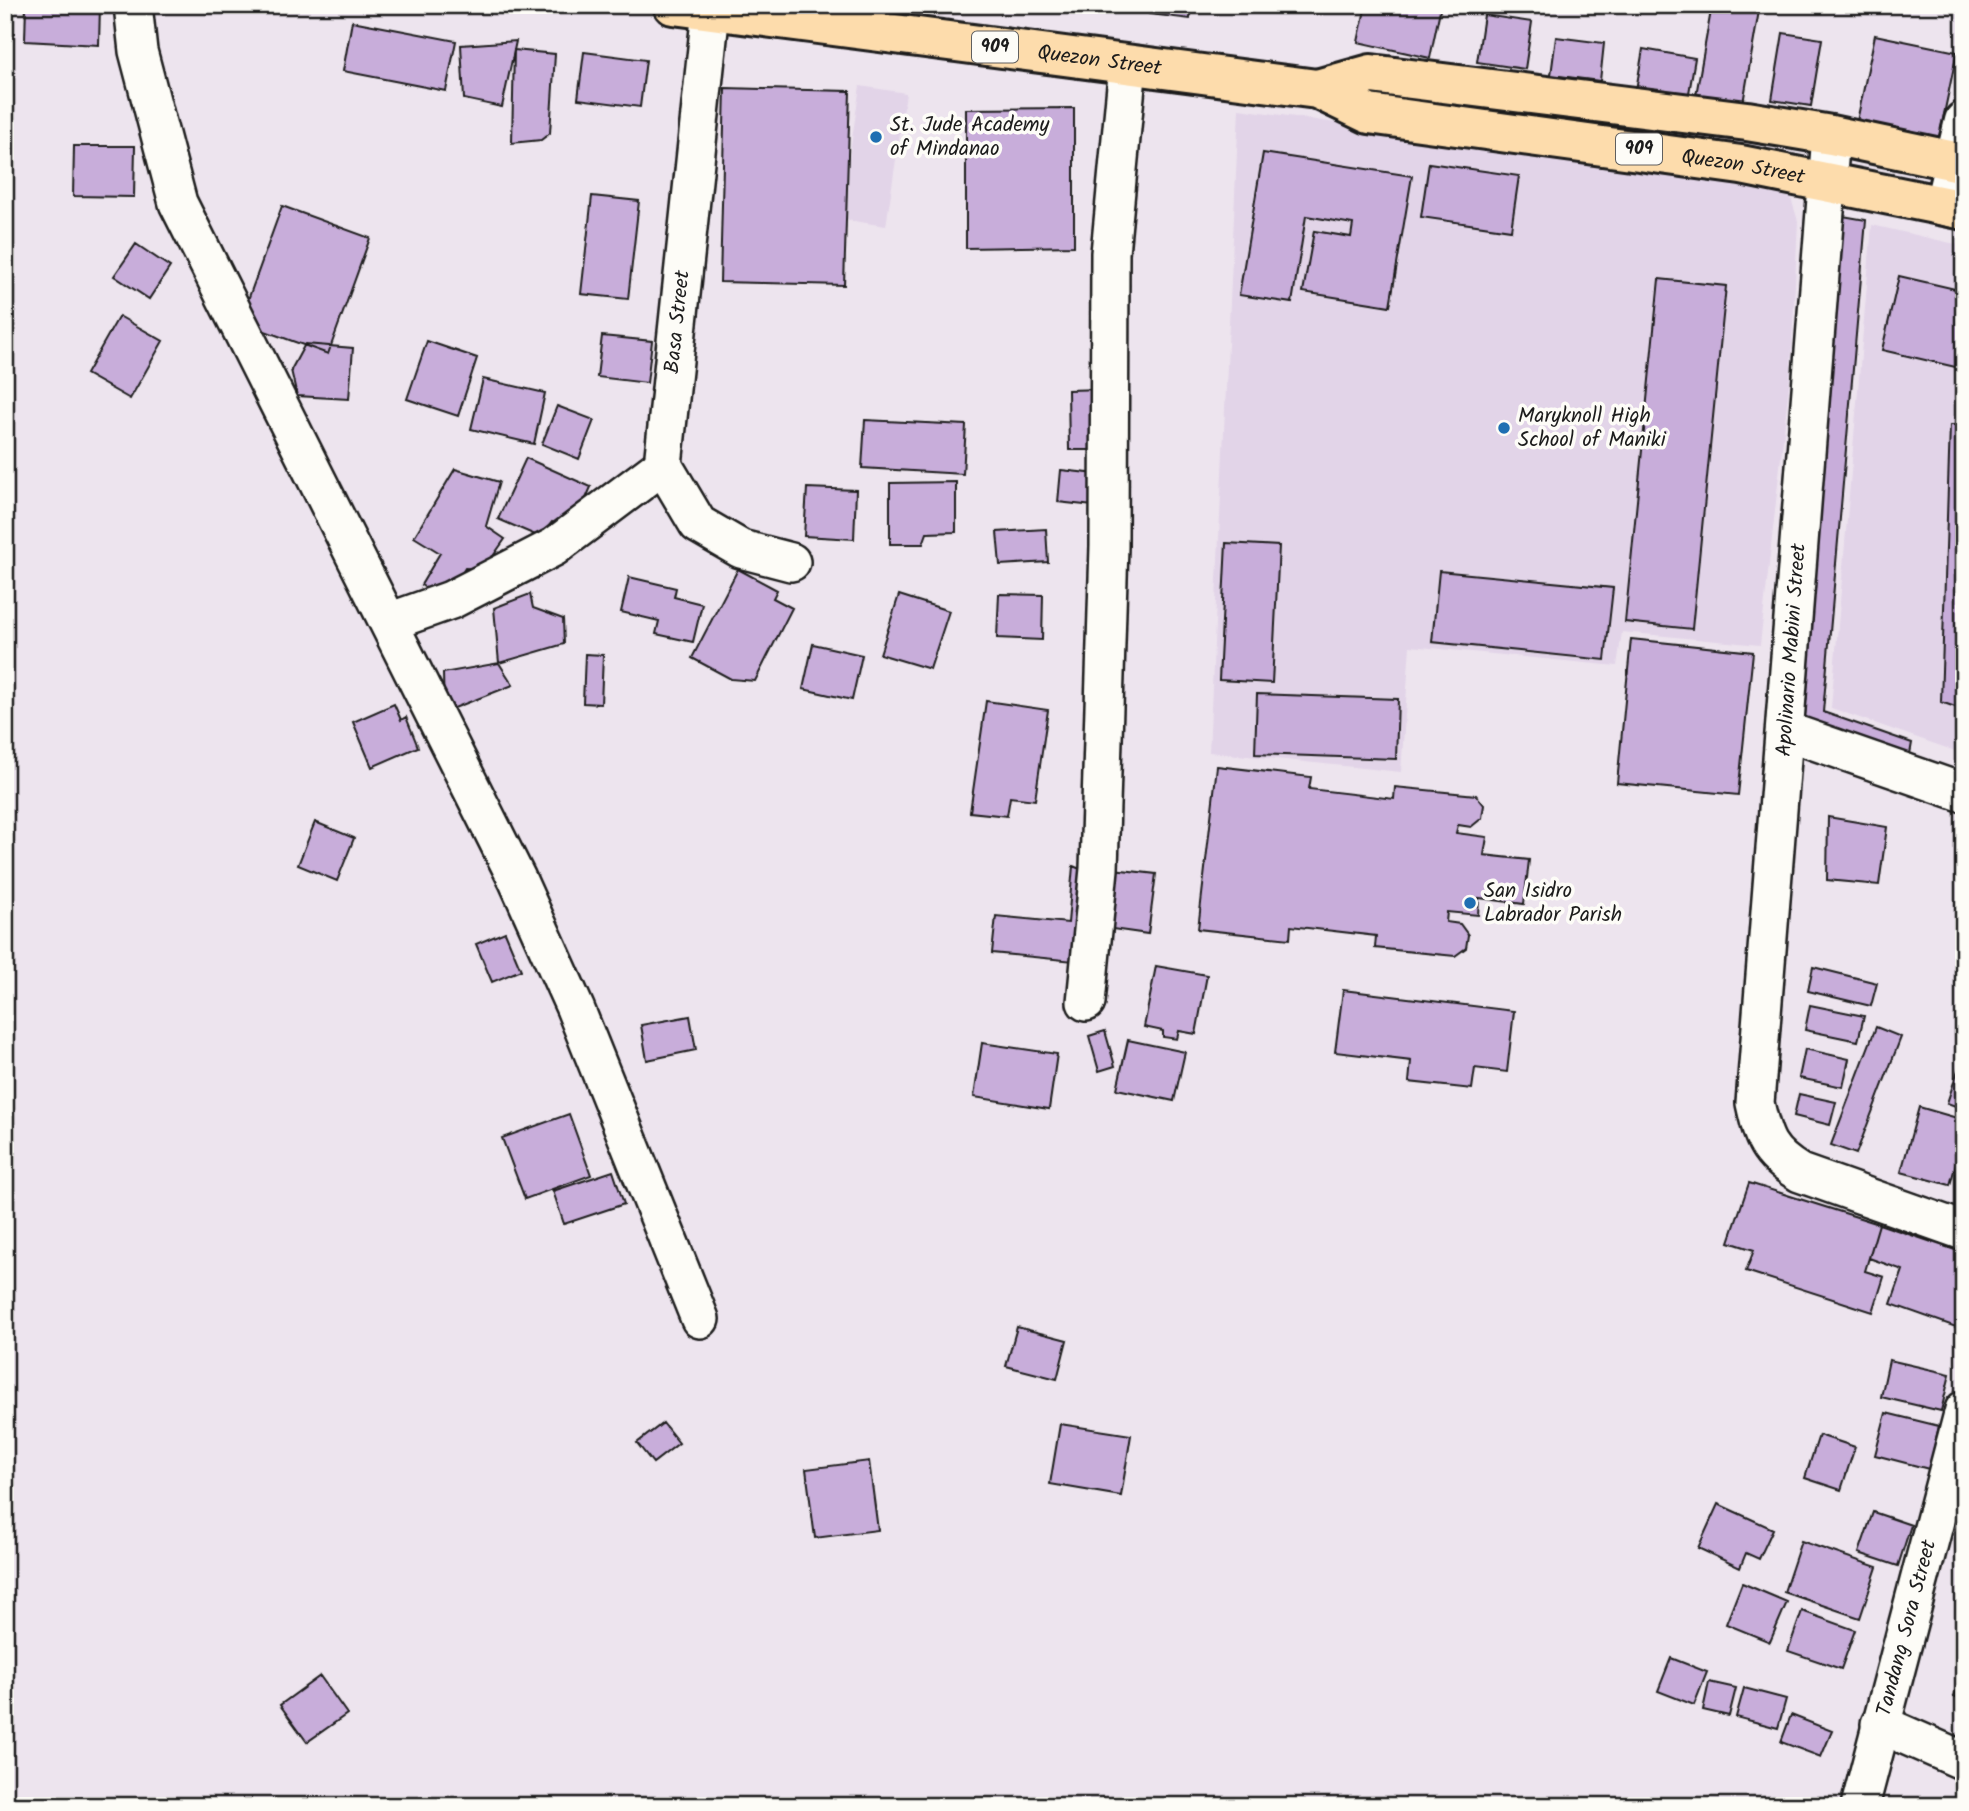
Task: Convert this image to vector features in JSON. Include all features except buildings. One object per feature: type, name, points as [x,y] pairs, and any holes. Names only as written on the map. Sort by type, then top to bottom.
[{"type":"highway","name":"Quezon Street","points":[[673,5],[1317,89],[1369,114],[1632,148],[1827,180],[1954,208]]},
{"type":"highway","name":"Quezon Street","points":[[1317,89],[1371,74],[1639,105],[1831,135],[1959,162]]},
{"type":"street","points":[[134,5],[138,51],[178,203],[517,879],[575,1008],[700,1319]]},
{"type":"street","name":"Basa Street","points":[[663,466],[711,10]]},
{"type":"street","points":[[1086,1002],[1100,855],[1110,546],[1110,253],[1128,65]]},
{"type":"street","points":[[1954,208],[1964,121]]},
{"type":"street","name":"Apolinario Mabini Street","points":[[1831,135],[1755,1103],[1762,1136],[1777,1159],[1800,1173],[1964,1231]]},
{"type":"street","points":[[389,622],[451,600],[554,547],[663,466],[698,524],[741,548],[791,562]]},
{"type":"street","points":[[1786,731],[1964,793]]},
{"type":"street","name":"Tandang Sora Street","points":[[1860,1806],[1964,1410]]},
{"type":"street","points":[[1880,1724],[1964,1761]]},
{"type":"shaded area","name":"St. Jude Academy of Mindanao","points":[[860,86],[906,93],[886,226],[840,219]]},
{"type":"shaded area","name":"Maryknoll High School of Maniki","points":[[1239,109],[1771,185],[1790,195],[1798,221],[1791,368],[1760,645],[1622,632],[1617,666],[1410,646],[1401,772],[1209,752]]},
{"type":"shaded area","points":[[1872,225],[1964,246],[1964,754],[1831,708]]},
{"type":"place","name":"St. Jude Academy of Mindanao","points":[[876,137]]},
{"type":"place","name":"Maryknoll High School of Maniki","points":[[1504,428]]},
{"type":"place","name":"San Isidro Labrador Parish","points":[[1470,903]]}]
